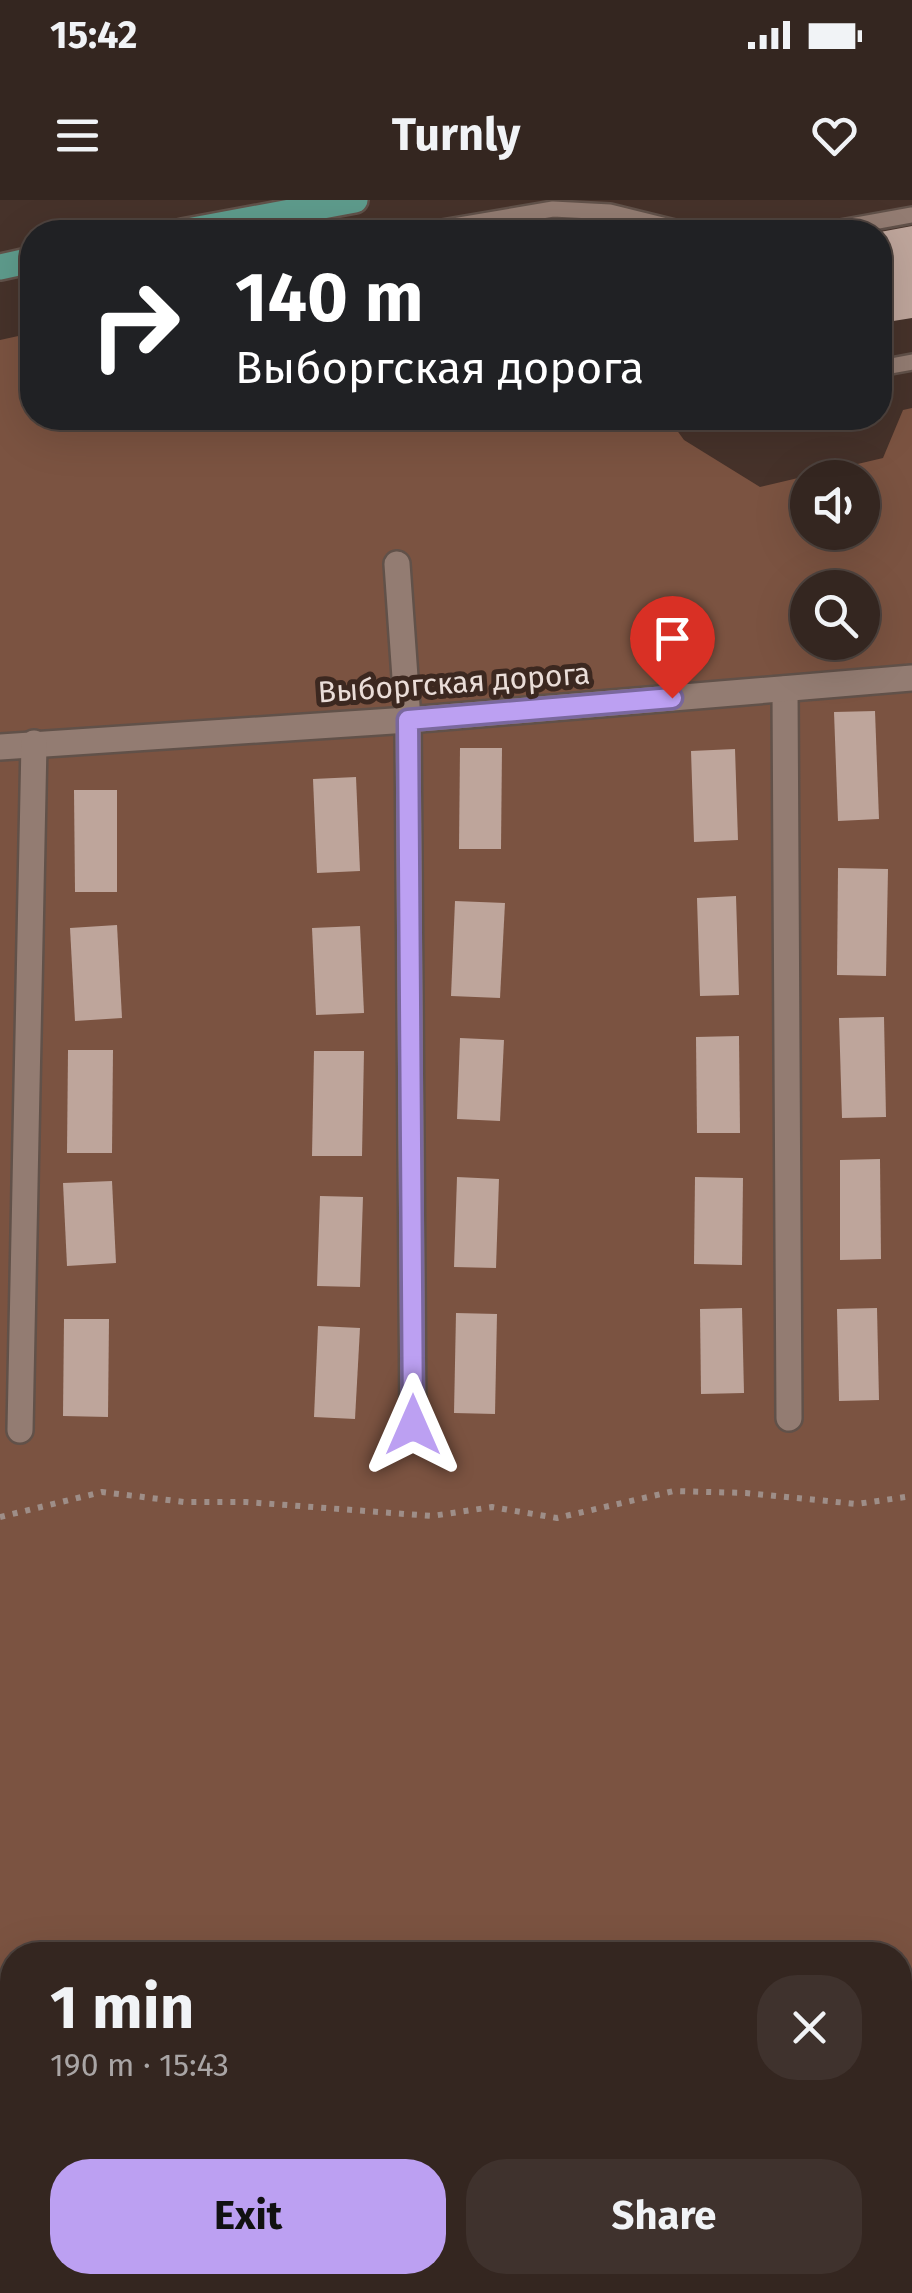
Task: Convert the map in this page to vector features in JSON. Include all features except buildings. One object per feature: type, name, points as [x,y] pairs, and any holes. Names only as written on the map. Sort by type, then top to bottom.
[{"type":"main road","points":[[249,220],[355,200]]},
{"type":"street","points":[[397,564],[408,720],[413,1425]]},
{"type":"street","name":"Выборгская дорога","points":[[0,747],[408,720],[912,678]]},
{"type":"street","points":[[784,689],[788,1418]]},
{"type":"street","points":[[20,1430],[34,743]]},
{"type":"lane","points":[[488,220],[552,209],[610,212],[642,220]]},
{"type":"lane","points":[[282,214],[300,220]]},
{"type":"lane","points":[[884,220],[912,215]]},
{"type":"path","points":[[0,1517],[102,1492],[184,1502],[246,1502],[432,1516],[492,1508],[557,1518],[674,1491],[746,1493],[856,1504],[912,1496]]},
{"type":"shaded area","points":[[20,336],[20,430],[677,430],[684,440],[760,487],[790,480],[790,550],[880,550],[880,460],[875,460],[883,458],[903,410],[912,408],[912,1942],[0,1942],[0,340]]},
{"type":"route","points":[[413,1425],[408,720],[672,698]]}]
